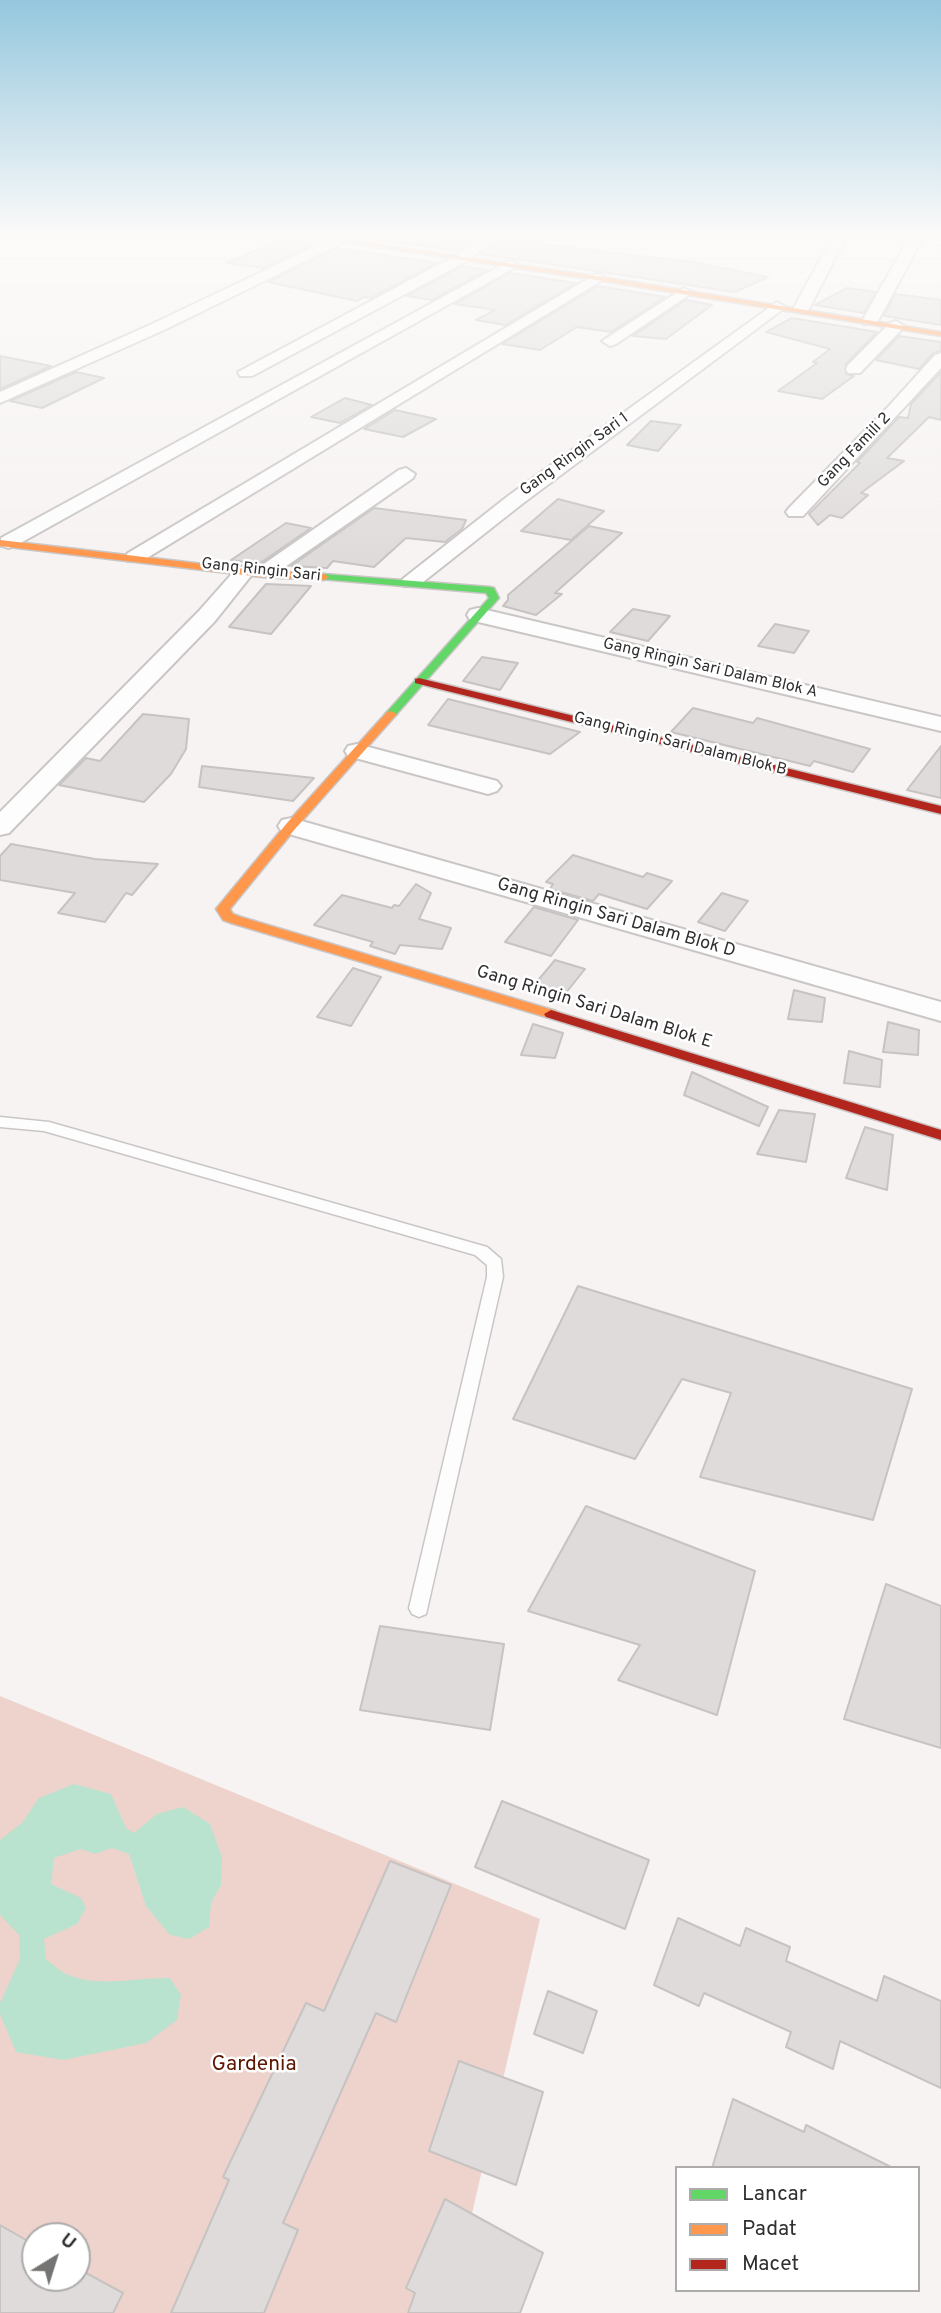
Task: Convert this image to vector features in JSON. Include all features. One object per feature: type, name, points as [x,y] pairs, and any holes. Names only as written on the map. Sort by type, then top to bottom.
[{"type":"street","points":[[0,398],[126,342]]},
{"type":"street","points":[[246,372],[303,342]]},
{"type":"street","points":[[7,542],[370,342]]},
{"type":"street","points":[[135,556],[490,342]]},
{"type":"street","name":"Gang Ringin Sari 1","points":[[411,582],[525,492],[729,342]]},
{"type":"street","points":[[853,369],[880,342]]},
{"type":"street","name":"Gang Famili 2","points":[[796,512],[894,411],[941,358]]},
{"type":"street","points":[[0,827],[207,616],[261,571],[406,474]]},
{"type":"street","name":"Gang Ringin Sari","points":[[7,542],[261,571],[489,590],[494,598],[478,615]]},
{"type":"street","points":[[291,826],[478,615]]},
{"type":"street","name":"Gang Ringin Sari Dalam Blok A","points":[[478,615],[941,724]]},
{"type":"street","name":"Gang Ringin Sari Dalam Blok B","points":[[419,681],[941,810]]},
{"type":"street","points":[[357,751],[488,786]]},
{"type":"street","name":"Gang Ringin Sari Dalam Blok E","points":[[291,826],[223,909],[228,917],[671,1050],[941,1135]]},
{"type":"street","name":"Gang Ringin Sari Dalam Blok D","points":[[291,826],[941,1012]]},
{"type":"lane","points":[[0,1122],[44,1126],[468,1247],[481,1251],[495,1264],[495,1277],[419,1608]]},
{"type":"green space","name":"Gardenia","points":[[0,1696],[540,1919],[449,2313],[0,2313]]},
{"type":"shaded area","points":[[74,1784],[111,1794],[126,1828],[134,1833],[157,1814],[183,1807],[210,1824],[222,1857],[221,1885],[211,1903],[209,1927],[189,1939],[170,1935],[146,1906],[129,1854],[112,1848],[95,1854],[81,1849],[54,1858],[51,1884],[81,1898],[86,1908],[77,1924],[44,1939],[46,1959],[64,1973],[90,1980],[170,1978],[181,1995],[177,2020],[146,2043],[63,2060],[16,2052],[0,2014],[0,2003],[20,1959],[19,1935],[0,1915],[0,1840],[22,1823],[39,1798]]},
{"type":"building","points":[[505,342],[553,342],[540,350],[502,344]]},
{"type":"building","points":[[803,342],[867,342],[846,364],[846,374],[854,376],[822,399],[778,391],[817,363],[813,362],[830,349]]},
{"type":"building","points":[[893,342],[941,342],[941,351],[933,353],[919,369],[876,360]]},
{"type":"building","points":[[0,356],[51,366],[0,389]]},
{"type":"building","points":[[76,372],[104,378],[42,408],[10,401]]},
{"type":"building","points":[[941,372],[941,420],[929,417],[887,458],[904,461],[861,493],[868,495],[842,518],[830,515],[818,525],[809,514],[860,463],[857,462],[899,417],[908,418],[911,404]]},
{"type":"building","points":[[345,398],[372,405],[340,423],[311,417]]},
{"type":"building","points":[[395,410],[436,419],[403,437],[364,429]]},
{"type":"building","points":[[651,421],[681,425],[658,451],[627,445]]},
{"type":"building","points":[[558,499],[604,511],[571,540],[521,531]]},
{"type":"building","points":[[374,508],[466,520],[462,529],[445,542],[406,538],[374,567],[333,561],[327,568],[291,566]]},
{"type":"building","points":[[286,523],[311,528],[259,564],[231,560]]},
{"type":"building","points":[[589,526],[622,533],[555,593],[562,594],[536,615],[503,606],[508,595]]},
{"type":"building","points":[[266,584],[311,586],[271,634],[229,627]]},
{"type":"building","points":[[633,609],[670,616],[648,641],[610,632]]},
{"type":"building","points":[[775,624],[809,631],[794,653],[758,646]]},
{"type":"building","points":[[482,657],[518,663],[500,690],[463,681]]},
{"type":"building","points":[[448,699],[580,732],[550,754],[428,725]]},
{"type":"building","points":[[693,708],[753,723],[757,718],[870,749],[853,772],[814,761],[810,766],[671,732]]},
{"type":"building","points":[[143,714],[189,719],[186,749],[171,774],[144,802],[59,785],[86,758],[100,761]]},
{"type":"building","points":[[941,746],[941,798],[907,790]]},
{"type":"building","points":[[202,766],[314,778],[293,801],[199,787]]},
{"type":"building","points":[[11,844],[95,859],[158,864],[132,895],[126,893],[105,922],[58,913],[75,893],[0,880],[0,856]]},
{"type":"building","points":[[573,855],[643,877],[647,873],[672,881],[647,909],[599,894],[593,901],[550,889],[553,884],[546,882]]},
{"type":"building","points":[[416,884],[431,893],[419,919],[451,928],[442,949],[400,945],[395,954],[370,946],[373,942],[314,925],[342,895],[392,908],[394,905],[399,906]]},
{"type":"building","points":[[722,893],[748,901],[725,931],[698,922]]},
{"type":"building","points":[[534,907],[578,920],[551,956],[505,942]]},
{"type":"building","points":[[555,960],[585,969],[561,999],[530,990]]},
{"type":"building","points":[[353,968],[381,977],[351,1026],[317,1017]]},
{"type":"building","points":[[794,990],[825,998],[822,1022],[788,1019]]},
{"type":"building","points":[[888,1022],[919,1030],[918,1055],[883,1052]]},
{"type":"building","points":[[533,1024],[563,1033],[555,1058],[521,1055]]},
{"type":"building","points":[[849,1051],[882,1060],[880,1087],[844,1083]]},
{"type":"building","points":[[692,1072],[768,1107],[759,1126],[684,1095]]},
{"type":"building","points":[[779,1110],[815,1114],[806,1162],[757,1154]]},
{"type":"building","points":[[865,1127],[893,1135],[887,1190],[846,1178]]},
{"type":"building","points":[[578,1286],[912,1389],[873,1520],[700,1477],[731,1393],[682,1379],[635,1459],[513,1419]]},
{"type":"building","points":[[586,1506],[755,1571],[717,1715],[618,1680],[640,1645],[528,1611]]},
{"type":"building","points":[[886,1584],[941,1606],[941,1748],[844,1719]]},
{"type":"building","points":[[380,1626],[504,1644],[490,1730],[360,1710]]},
{"type":"building","points":[[502,1801],[649,1860],[625,1929],[475,1867]]},
{"type":"building","points":[[390,1861],[451,1885],[396,2022],[376,2013],[283,2223],[298,2230],[264,2313],[171,2313],[229,2180],[223,2177],[306,2003],[324,2011]]},
{"type":"building","points":[[678,1918],[740,1946],[746,1928],[790,1947],[786,1961],[877,2001],[884,1976],[941,2001],[941,2088],[840,2041],[833,2069],[786,2047],[791,2032],[704,1993],[699,2006],[654,1985]]},
{"type":"building","points":[[548,1991],[597,2011],[583,2053],[534,2034]]},
{"type":"building","points":[[459,2061],[543,2092],[516,2185],[429,2151]]},
{"type":"building","points":[[733,2099],[804,2132],[806,2125],[889,2166],[713,2166]]},
{"type":"building","points":[[445,2199],[543,2253],[520,2313],[408,2313],[415,2293],[406,2288]]},
{"type":"building","points":[[0,2225],[21,2237],[21,2292],[91,2292],[91,2276],[123,2293],[113,2313],[0,2313]]},
{"type":"traffic: fast","points":[[324,577],[490,590],[494,598],[391,714]]},
{"type":"traffic: slow","points":[[0,543],[262,574],[324,577]]},
{"type":"traffic: slow","points":[[391,714],[291,826],[223,909],[228,917],[236,920],[551,1014]]},
{"type":"traffic: jam","points":[[419,681],[941,810]]},
{"type":"traffic: jam","points":[[551,1014],[941,1135]]}]
